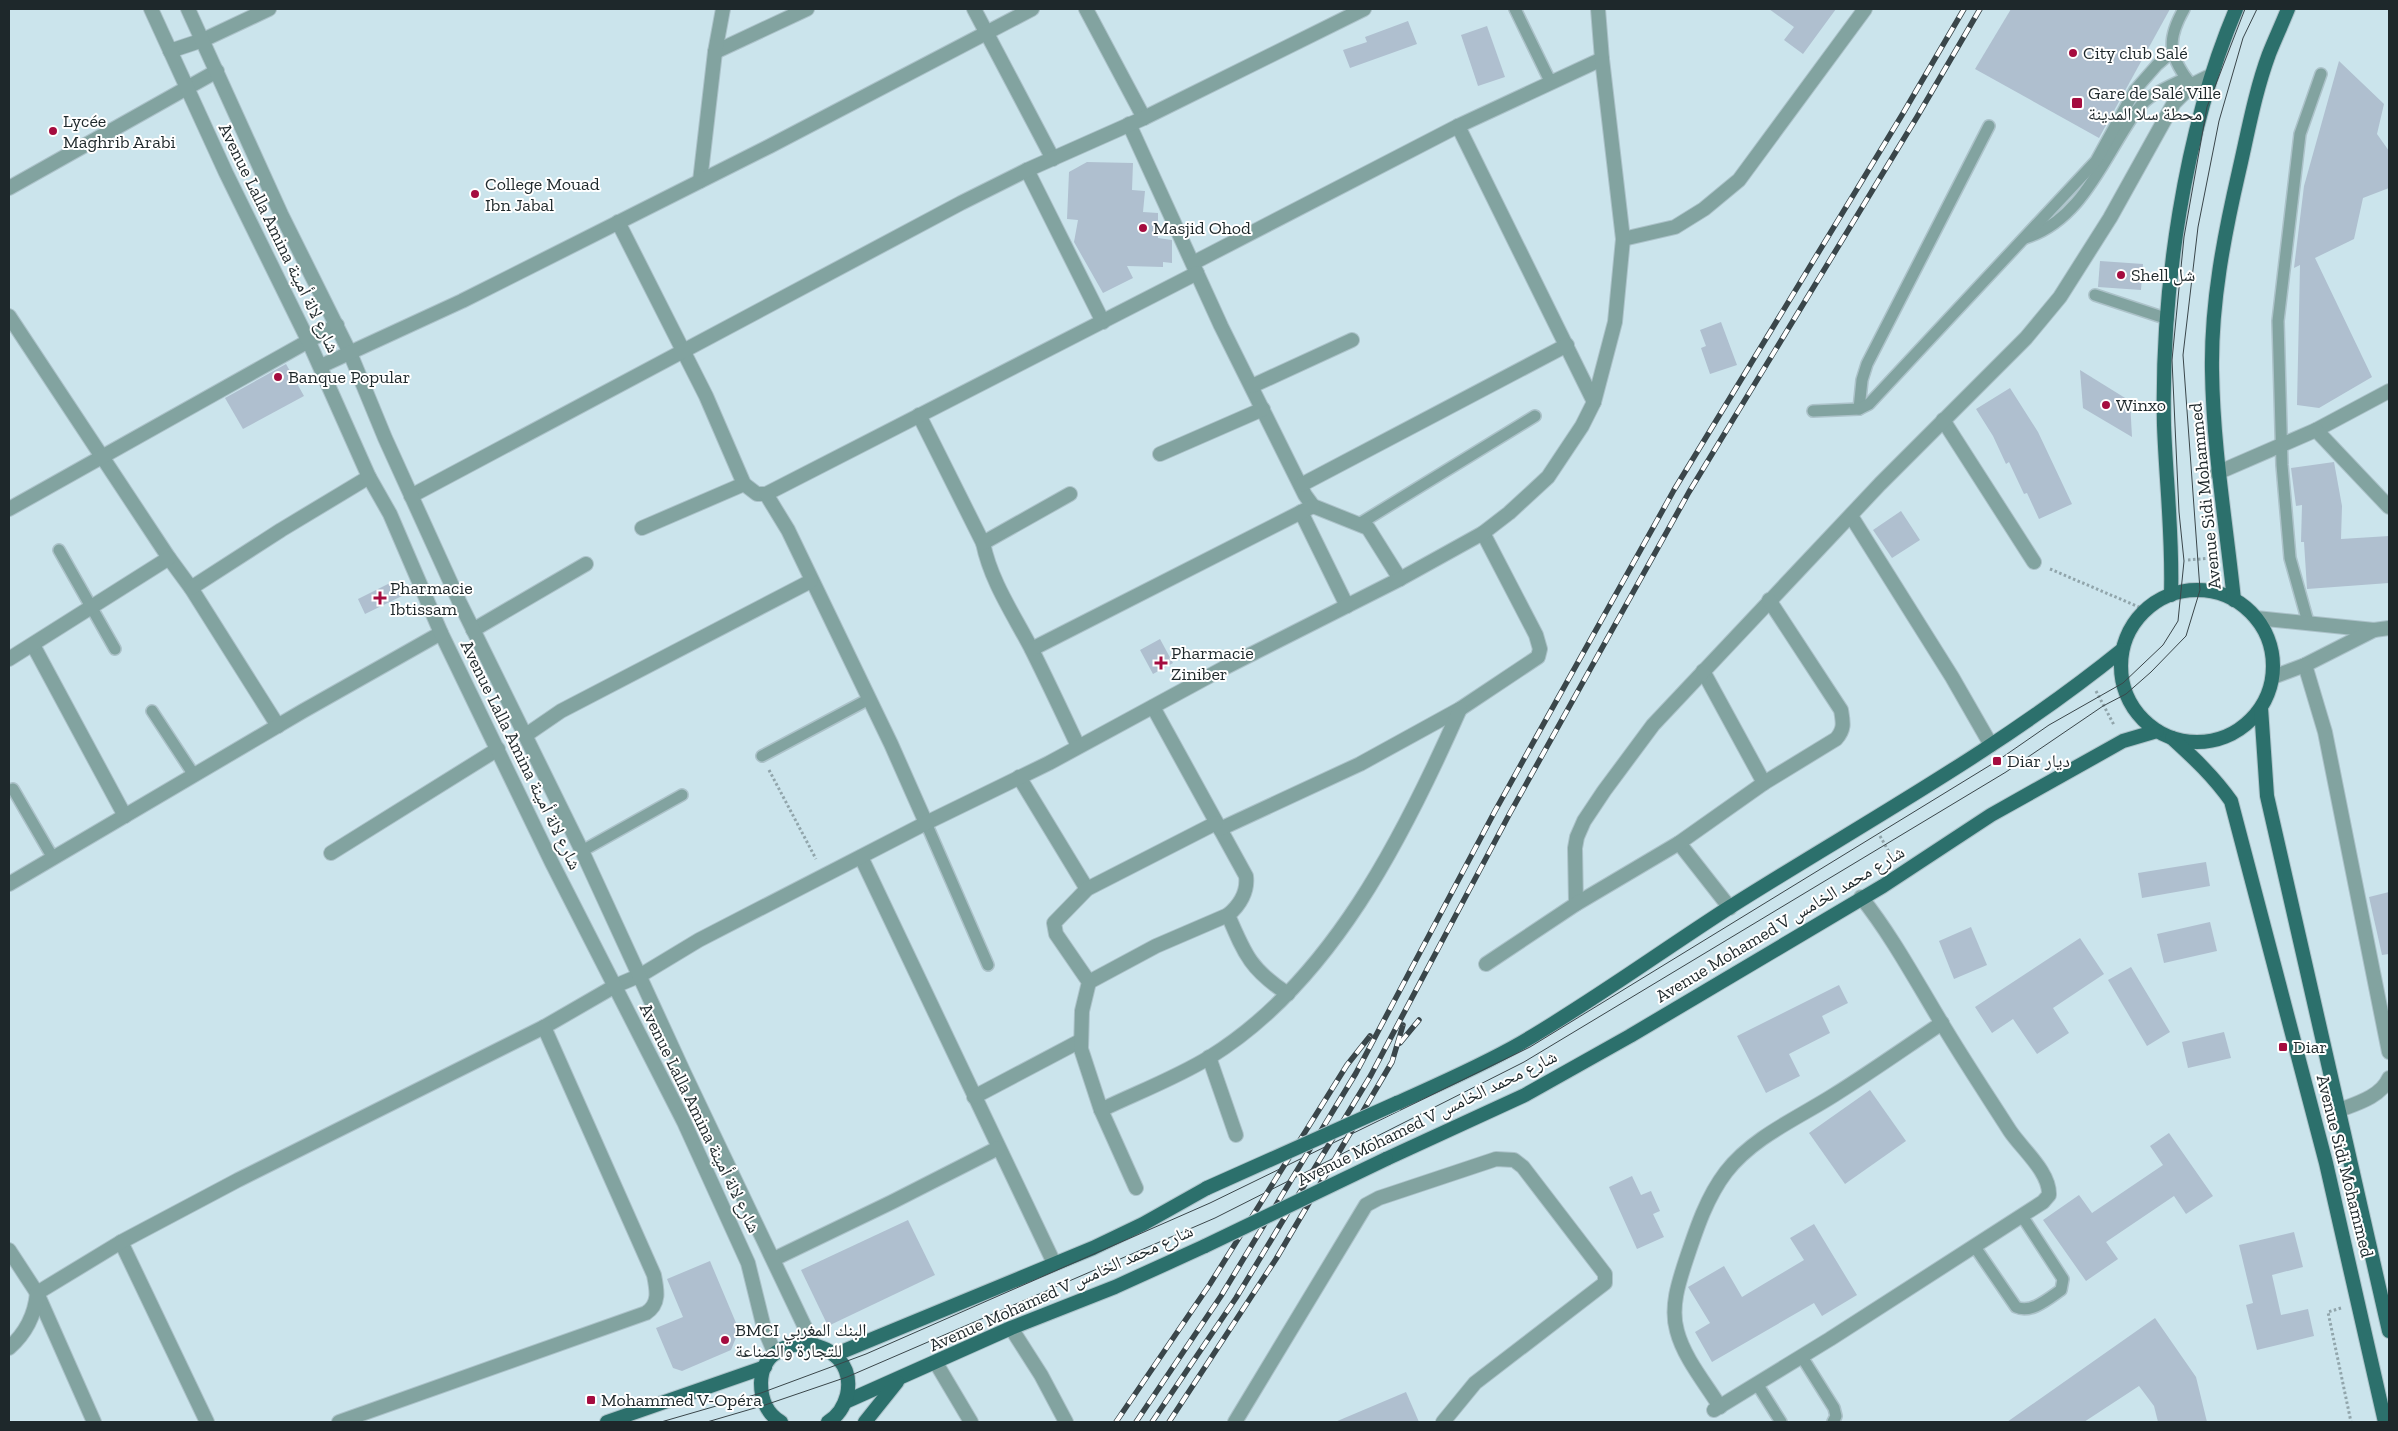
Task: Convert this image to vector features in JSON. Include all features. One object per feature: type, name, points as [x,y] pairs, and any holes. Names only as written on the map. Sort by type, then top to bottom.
[{"type":"main road","name":"Avenue Sidi Mohammed","points":[[2171,595],[2172,562],[2164,425],[2168,319],[2186,181],[2210,76],[2236,9]]},
{"type":"main road","name":"Avenue Sidi Mohammed","points":[[2234,600],[2230,556],[2217,473],[2212,369],[2220,263],[2254,105],[2268,55],[2288,9]]},
{"type":"main road","points":[[2200,590],[2218,593],[2234,600],[2256,618],[2267,636],[2273,656],[2273,677],[2261,708],[2239,730],[2218,740],[2195,742],[2172,738],[2157,731],[2139,715],[2126,694],[2121,667],[2122,650],[2131,628],[2146,610],[2171,595],[2200,590]]},
{"type":"main road","name":"Avenue Mohamed V شارع محمد الخامس","points":[[834,1354],[1143,1224],[1207,1188],[1453,1078],[1522,1042],[1730,908],[1967,763],[2088,678],[2122,650]]},
{"type":"main road","name":"Avenue Sidi Mohammed","points":[[2261,708],[2267,796],[2337,1111],[2389,1331]]},
{"type":"main road","name":"Avenue Mohamed V شارع محمد الخامس","points":[[845,1402],[1011,1328],[1115,1287],[1525,1095],[1630,1036],[1902,874],[1991,815],[2123,741],[2157,731]]},
{"type":"main road","name":"Avenue Sidi Mohammed","points":[[2172,738],[2200,763],[2231,801],[2284,996],[2385,1422]]},
{"type":"main road","points":[[781,1422],[775,1418],[765,1405],[761,1392],[765,1368],[775,1354],[787,1347],[800,1343],[814,1344],[834,1354],[842,1364],[847,1377],[848,1390],[845,1402],[831,1421]]},
{"type":"main road","points":[[607,1422],[765,1368]]},
{"type":"main road","points":[[865,1422],[900,1379]]},
{"type":"street","name":"Avenue Lalla Amina شارع لالة أمينة","points":[[152,9],[187,89],[308,340],[369,477],[390,514],[441,633],[684,1122],[748,1263],[764,1328],[775,1354]]},
{"type":"street","name":"Avenue Lalla Amina شارع لالة أمينة","points":[[188,9],[281,214],[350,353],[411,496],[473,630],[582,850],[641,975],[684,1073],[814,1344]]},
{"type":"street","points":[[170,51],[203,40],[269,9]]},
{"type":"street","points":[[700,182],[715,52],[723,9]]},
{"type":"street","points":[[715,52],[807,9]]},
{"type":"street","points":[[974,9],[1053,159]]},
{"type":"street","points":[[320,366],[462,300],[700,182],[1032,9]]},
{"type":"street","points":[[1086,9],[1144,118]]},
{"type":"street","points":[[411,496],[770,304],[1027,170],[1144,118],[1364,9]]},
{"type":"street","points":[[36,1293],[121,1242],[238,1180],[544,1027],[615,986],[641,975],[700,940],[824,875],[1019,777],[1400,579],[1483,533],[1526,499],[1548,477],[1582,426],[1594,402],[1615,322],[1623,239],[1598,9]]},
{"type":"street","points":[[1623,239],[1675,227],[1704,210],[1739,180],[1865,9]]},
{"type":"street","points":[[618,222],[706,396],[744,484],[757,494],[766,494],[1103,322],[1195,268],[1458,126],[1602,59]]},
{"type":"street","points":[[9,188],[217,71]]},
{"type":"street","points":[[1576,904],[1575,848],[1584,821],[1654,726],[1769,600],[1943,420],[2026,338],[2060,297],[2110,218],[2174,103],[2189,81],[2210,76]]},
{"type":"street","points":[[1129,124],[1221,326],[1301,485],[1307,509],[1347,606]]},
{"type":"street","points":[[1458,126],[1594,402]]},
{"type":"street","points":[[1027,170],[1103,322]]},
{"type":"street","points":[[9,316],[168,558],[192,588],[278,726]]},
{"type":"street","points":[[9,509],[336,325]]},
{"type":"street","points":[[1252,386],[1352,340]]},
{"type":"street","points":[[1301,485],[1567,345]]},
{"type":"street","points":[[2217,473],[2316,430],[2389,391]]},
{"type":"street","points":[[1160,454],[1263,409]]},
{"type":"street","points":[[919,415],[983,543],[988,563],[1001,592],[1032,649],[1078,746]]},
{"type":"street","points":[[1943,420],[2034,562]]},
{"type":"street","points":[[2316,430],[2389,507]]},
{"type":"street","points":[[192,588],[281,530],[369,477]]},
{"type":"street","points":[[642,528],[744,484]]},
{"type":"street","points":[[766,494],[788,530],[926,823]]},
{"type":"street","points":[[983,543],[1070,494]]},
{"type":"street","points":[[1032,649],[1307,509],[1368,528],[1400,579]]},
{"type":"street","points":[[1851,516],[1952,677],[1991,746]]},
{"type":"street","points":[[1089,982],[1072,961],[1056,934],[1054,925],[1059,916],[1087,889],[1218,826],[1360,764],[1460,709],[1532,663],[1540,652],[1536,636],[1483,533]]},
{"type":"street","points":[[9,659],[168,558]]},
{"type":"street","points":[[473,630],[586,564]]},
{"type":"street","points":[[526,736],[561,712],[811,581]]},
{"type":"street","points":[[1486,964],[1576,904],[1679,843],[1764,782],[1836,738],[1841,733],[1844,723],[1841,710],[1769,600]]},
{"type":"street","points":[[2256,618],[2374,630],[2389,628]]},
{"type":"street","points":[[2273,677],[2305,665],[2374,630]]},
{"type":"street","points":[[9,884],[441,633]]},
{"type":"street","points":[[33,645],[124,816]]},
{"type":"street","points":[[2305,665],[2326,732],[2389,1052]]},
{"type":"street","points":[[1703,671],[1764,782]]},
{"type":"street","points":[[1136,1188],[1101,1110],[1080,1042],[1082,1011],[1089,982],[1156,946],[1228,915],[1236,907],[1248,886],[1242,865],[1218,826],[1153,707]]},
{"type":"street","points":[[1101,1110],[1209,1057],[1270,1013],[1288,994],[1366,895],[1424,790],[1460,709]]},
{"type":"street","points":[[331,853],[498,749]]},
{"type":"street","points":[[1019,777],[1087,889]]},
{"type":"street","points":[[1679,843],[1730,908]]},
{"type":"street","points":[[861,857],[1054,1263]]},
{"type":"street","points":[[1861,897],[1886,928],[1942,1023],[2016,1139],[2048,1184],[2048,1197],[1974,1247],[1717,1409],[1677,1334],[1674,1315],[1678,1285],[1699,1219],[1712,1193],[1727,1171],[1745,1152],[1942,1023]]},
{"type":"street","points":[[1228,915],[1252,966],[1288,994]]},
{"type":"street","points":[[339,1422],[646,1313],[656,1303],[657,1289],[654,1275],[544,1027]]},
{"type":"street","points":[[974,1097],[1080,1042]]},
{"type":"street","points":[[1209,1057],[1236,1135]]},
{"type":"street","name":"Avenue Sidi Mohammed","points":[[2337,1111],[2384,1090],[2389,1078]]},
{"type":"street","points":[[774,1259],[998,1148]]},
{"type":"street","points":[[1235,1422],[1366,1205],[1380,1198],[1496,1159],[1514,1160],[1523,1167],[1607,1279],[1605,1283],[1475,1383],[1443,1422]]},
{"type":"street","points":[[121,1242],[207,1422]]},
{"type":"street","points":[[9,1250],[36,1293],[94,1422]]},
{"type":"street","points":[[9,1348],[22,1336],[33,1316],[36,1293]]},
{"type":"street","points":[[1011,1328],[1041,1376],[1066,1422]]},
{"type":"street","points":[[936,1362],[971,1422]]},
{"type":"lane","points":[[1515,9],[1551,83]]},
{"type":"lane","points":[[2024,238],[2051,227],[2098,176],[2139,107],[2160,91],[2189,81],[2172,52],[2174,26],[2184,9]]},
{"type":"lane","points":[[1813,411],[1859,409],[1869,404],[2096,161],[2135,90],[2157,65],[2172,52]]},
{"type":"lane","points":[[2308,622],[2290,558],[2282,445],[2278,321],[2300,134],[2321,74]]},
{"type":"lane","points":[[1859,409],[1862,380],[1867,364],[1989,126]]},
{"type":"lane","points":[[2095,295],[2168,319]]},
{"type":"lane","points":[[1359,524],[1535,416]]},
{"type":"lane","points":[[59,550],[90,608],[115,649]]},
{"type":"lane","points":[[762,756],[869,699]]},
{"type":"lane","points":[[152,711],[194,775]]},
{"type":"lane","points":[[13,789],[53,858]]},
{"type":"lane","points":[[582,850],[682,795]]},
{"type":"lane","points":[[926,823],[988,965]]},
{"type":"lane","points":[[1974,1247],[2016,1306],[2028,1309],[2046,1300],[2061,1290],[2063,1279],[2022,1216]]},
{"type":"lane","points":[[1802,1357],[1834,1408],[1836,1416],[1833,1422]]},
{"type":"lane","points":[[1757,1384],[1781,1422]]},
{"type":"path","points":[[2172,562],[2230,556]]},
{"type":"path","points":[[2034,562],[2146,610]]},
{"type":"path","points":[[2088,678],[2123,741]]},
{"type":"path","points":[[762,756],[824,875]]},
{"type":"path","points":[[1872,820],[1902,874]]},
{"type":"path","points":[[2351,1422],[2328,1312],[2358,1304]]},
{"type":"building","points":[[1769,9],[1836,9],[1803,54],[1784,40],[1794,27]]},
{"type":"building","name":"Gare de Salé Ville محطة سلا المدينة","points":[[2011,9],[2170,9],[2099,138],[1975,69]]},
{"type":"building","points":[[1408,21],[1417,44],[1350,68],[1343,50],[1367,42],[1365,37]]},
{"type":"building","points":[[1487,26],[1505,77],[1478,86],[1461,35]]},
{"type":"building","points":[[2339,61],[2384,104],[2377,134],[2389,151],[2389,188],[2363,198],[2354,239],[2315,258],[2372,377],[2319,408],[2297,405],[2300,265],[2294,268],[2304,186]]},
{"type":"building","name":"Masjid Ohod","points":[[1087,162],[1133,163],[1132,190],[1145,191],[1143,212],[1158,213],[1158,238],[1172,240],[1172,263],[1163,262],[1163,267],[1127,266],[1133,278],[1103,293],[1074,242],[1078,220],[1067,219],[1069,172]]},
{"type":"building","name":"Shell شل","points":[[2100,261],[2143,264],[2141,290],[2098,287]]},
{"type":"building","points":[[1721,322],[1737,365],[1710,374],[1701,348],[1706,346],[1700,330]]},
{"type":"building","points":[[286,364],[304,396],[243,429],[225,398]]},
{"type":"building","name":"Winxo","points":[[2080,370],[2130,401],[2132,437],[2083,408]]},
{"type":"building","points":[[2010,388],[2038,432],[2072,504],[2039,519],[2027,493],[2024,494],[2009,462],[2006,464],[1993,436],[1976,409]]},
{"type":"building","points":[[2334,462],[2342,506],[2341,539],[2389,536],[2389,583],[2307,589],[2304,542],[2301,542],[2302,505],[2296,506],[2291,468]]},
{"type":"building","points":[[1901,511],[1920,540],[1892,558],[1873,530]]},
{"type":"building","name":"Pharmacie Ibtissam","points":[[394,581],[402,596],[365,614],[358,599]]},
{"type":"building","points":[[1160,639],[1173,663],[1153,674],[1140,650]]},
{"type":"building","points":[[2206,862],[2210,886],[2142,898],[2138,873]]},
{"type":"building","points":[[2389,892],[2389,954],[2382,955],[2369,897]]},
{"type":"building","points":[[2210,922],[2217,951],[2164,963],[2157,934]]},
{"type":"building","points":[[1971,927],[1987,965],[1954,979],[1939,941]]},
{"type":"building","points":[[2080,938],[2104,974],[2053,1008],[2069,1033],[2037,1054],[2013,1019],[1992,1033],[1975,1007]]},
{"type":"building","points":[[2131,967],[2170,1032],[2147,1046],[2108,980]]},
{"type":"building","points":[[1839,985],[1848,1003],[1822,1016],[1830,1033],[1789,1054],[1800,1076],[1766,1093],[1737,1036]]},
{"type":"building","points":[[2224,1032],[2231,1058],[2188,1068],[2182,1042]]},
{"type":"building","points":[[1870,1090],[1906,1141],[1845,1184],[1809,1133]]},
{"type":"building","points":[[2169,1133],[2213,1196],[2186,1214],[2174,1196],[2106,1242],[2118,1259],[2086,1281],[2043,1220],[2079,1195],[2092,1213],[2163,1165],[2150,1146]]},
{"type":"building","points":[[1632,1176],[1641,1195],[1651,1191],[1660,1211],[1653,1214],[1664,1237],[1637,1249],[1609,1187]]},
{"type":"building","points":[[908,1220],[935,1275],[828,1326],[801,1270]]},
{"type":"building","points":[[1814,1224],[1857,1295],[1822,1316],[1814,1303],[1712,1362],[1695,1332],[1710,1323],[1688,1287],[1724,1266],[1742,1297],[1804,1260],[1790,1238]]},
{"type":"building","points":[[2294,1232],[2303,1267],[2272,1275],[2281,1315],[2308,1309],[2314,1336],[2257,1350],[2246,1305],[2253,1303],[2239,1245]]},
{"type":"building","points":[[710,1261],[739,1330],[731,1350],[682,1371],[673,1368],[656,1328],[683,1317],[667,1279]]},
{"type":"building","points":[[2155,1318],[2196,1377],[2207,1422],[2158,1422],[2154,1406],[2139,1386],[2084,1422],[2007,1422]]},
{"type":"building","points":[[1406,1392],[1419,1422],[1335,1422]]},
{"type":"tram line","points":[[661,1422],[761,1393],[866,1354],[1210,1203],[1530,1047],[1997,761],[2049,725],[2123,683],[2163,645],[2178,621],[2184,561],[2179,512],[2172,360],[2184,237],[2207,107],[2245,9]]},
{"type":"tram line","points":[[707,1422],[765,1405],[847,1377],[1215,1218],[1524,1062],[2006,772],[2103,706],[2126,694],[2151,672],[2186,636],[2200,590],[2183,355],[2198,227],[2219,121],[2243,38],[2257,9]]},
{"type":"railway","points":[[1136,1422],[1221,1296],[1356,1073],[1495,811],[1674,490],[1902,115],[1964,9]]},
{"type":"railway","points":[[1152,1422],[1236,1298],[1371,1075],[1510,813],[1689,492],[1917,117],[1980,9]]},
{"type":"railway","points":[[1400,1043],[1419,1020]]},
{"type":"railway","points":[[1169,1422],[1276,1259],[1392,1062],[1403,1025]]},
{"type":"railway","points":[[1116,1422],[1210,1284],[1347,1065],[1370,1036]]},
{"type":"place","name":"City club Salé","points":[[2073,53]]},
{"type":"place","name":"Gare de Salé Ville محطة سلا المدينة","points":[[2077,103]]},
{"type":"place","name":"Lycée Maghrib Arabi","points":[[53,131]]},
{"type":"place","name":"College Mouad Ibn Jabal","points":[[475,194]]},
{"type":"place","name":"Masjid Ohod","points":[[1143,228]]},
{"type":"place","name":"Shell شل","points":[[2121,275]]},
{"type":"place","name":"Banque Popular","points":[[278,377]]},
{"type":"place","name":"Winxo","points":[[2106,405]]},
{"type":"place","name":"Pharmacie Ibtissam","points":[[380,598]]},
{"type":"place","name":"Pharmacie Ziniber","points":[[1161,663]]},
{"type":"place","name":"Diar ديار","points":[[1997,761]]},
{"type":"place","name":"Diar","points":[[2283,1047]]},
{"type":"place","name":"BMCI البنك المغربي للتجارة والصناعة","points":[[725,1340]]},
{"type":"place","name":"Mohammed V-Opéra","points":[[591,1400]]}]
